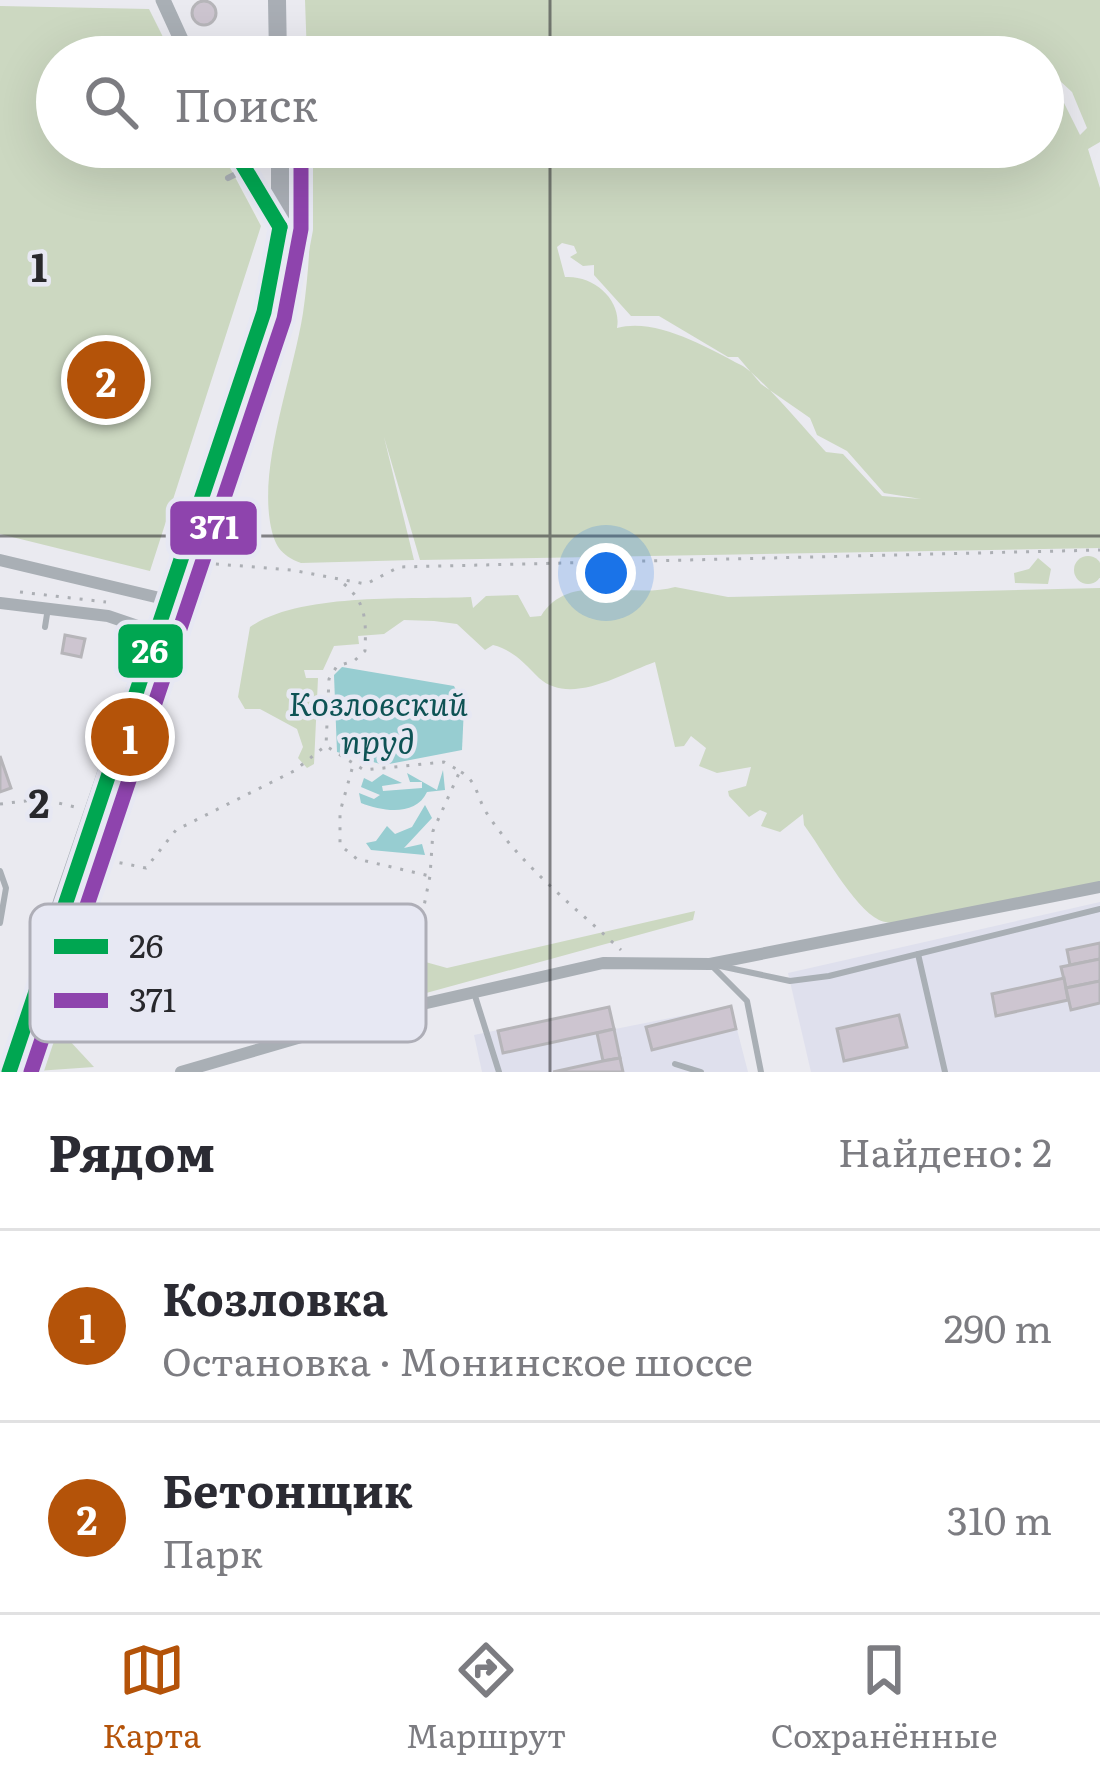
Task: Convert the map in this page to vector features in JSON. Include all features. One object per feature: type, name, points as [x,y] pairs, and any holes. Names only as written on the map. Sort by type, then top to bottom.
[{"type":"main road","points":[[277,0],[278,36]]},
{"type":"main road","points":[[63,904],[264,312],[280,226],[281,168]]},
{"type":"main road","points":[[9,1071],[30,1006]]},
{"type":"street","points":[[163,0],[179,36]]},
{"type":"street","points":[[243,168],[280,226]]},
{"type":"street","points":[[245,172],[262,190],[281,184]]},
{"type":"street","points":[[0,560],[164,599]]},
{"type":"street","points":[[0,603],[107,616],[155,632]]},
{"type":"street","points":[[426,1003],[626,959],[710,964],[1100,886]]},
{"type":"street","points":[[182,1072],[286,1042]]},
{"type":"lane","points":[[227,178],[245,172]]},
{"type":"lane","points":[[45,628],[48,608]]},
{"type":"lane","points":[[0,871],[6,888],[0,923]]},
{"type":"lane","points":[[710,964],[790,981],[1100,909]]},
{"type":"lane","points":[[918,954],[945,1072]]},
{"type":"lane","points":[[710,964],[747,1001],[761,1072]]},
{"type":"lane","points":[[472,992],[486,1019],[499,1072]]},
{"type":"lane","points":[[2,1057],[9,1071]]},
{"type":"lane","points":[[675,1064],[701,1072]]},
{"type":"path","points":[[179,559],[231,569],[291,570],[366,584],[399,567],[1100,550]]},
{"type":"path","points":[[326,746],[329,679],[337,666],[365,651],[367,618],[359,597],[343,582]]},
{"type":"path","points":[[326,746],[352,767],[444,762],[471,778],[487,813],[626,959]]},
{"type":"path","points":[[79,853],[146,868],[176,830],[294,771],[309,754],[326,746]]},
{"type":"path","points":[[352,767],[340,812],[340,845],[357,859],[430,876]]},
{"type":"path","points":[[424,904],[438,811],[460,771]]},
{"type":"path","points":[[0,804],[42,799],[87,810]]},
{"type":"shaded area","points":[[1100,902],[1100,1072],[811,1072],[788,973]]},
{"type":"shaded area","points":[[731,1006],[748,1072],[482,1072],[474,1035],[609,1007],[615,1029]]},
{"type":"green space","points":[[305,0],[1100,0],[1100,142],[1088,149],[1100,188],[1100,548],[420,560],[384,437],[414,560],[301,563],[279,548],[268,498],[273,446],[306,292],[310,168],[1064,168],[1064,103],[1080,135],[1087,128],[1072,92],[1064,85],[1064,36],[306,36]],"holes":[[[562,243],[574,246],[577,253],[570,257],[583,266],[594,265],[594,275],[631,316],[659,316],[728,357],[738,357],[751,372],[664,330],[617,328],[610,299],[586,280],[565,277],[557,247]],[[769,390],[810,418],[817,435],[847,451],[884,493],[921,499],[882,496],[843,454],[826,452]]]},
{"type":"green space","points":[[0,6],[149,9],[162,36],[36,36],[36,168],[230,168],[261,226],[150,571],[0,534]]},
{"type":"green space","points":[[1088,556],[1098,560],[1098,580],[1088,584],[1078,580],[1074,570],[1078,560]]},
{"type":"green space","points":[[1038,558],[1051,569],[1048,584],[1015,583],[1014,573],[1029,569]]},
{"type":"green space","points":[[675,587],[728,597],[1100,588],[1100,887],[952,918],[879,920],[838,877],[804,825],[803,814],[780,832],[761,826],[767,813],[760,810],[749,817],[729,796],[728,791],[746,786],[751,767],[717,773],[699,766],[706,748],[691,736],[684,746],[675,747],[655,662],[596,685],[565,689],[539,678],[507,650],[493,645],[485,650],[457,624],[404,620],[384,634],[358,636],[359,644],[334,646],[323,670],[304,670],[306,678],[318,678],[314,764],[307,768],[298,758],[303,747],[297,729],[260,709],[245,709],[238,697],[250,627],[297,608],[356,600],[471,597],[473,608],[486,596],[518,595],[530,617],[541,616],[553,602],[584,590]]},
{"type":"green space","points":[[695,911],[693,920],[426,993],[426,962],[447,968]]},
{"type":"green space","points":[[32,1042],[71,1042],[94,1067],[22,1072]]},
{"type":"water","name":"Козловский пруд","points":[[342,667],[454,686],[464,707],[462,750],[384,765],[337,752],[334,675]]},
{"type":"water","points":[[443,770],[445,790],[427,792],[415,805],[389,810],[361,803],[359,793],[374,799],[380,795],[361,787],[364,778],[372,782],[383,774],[402,783],[382,786],[383,791],[422,788],[422,782],[410,782],[407,773],[437,790]]},
{"type":"water","points":[[425,805],[432,818],[404,848],[422,844],[425,855],[371,850],[366,843],[376,841],[387,826],[395,834],[412,827]]},
{"type":"building","points":[[204,1],[213,4],[213,22],[204,25],[195,22],[192,13],[195,4]]},
{"type":"building","points":[[65,635],[85,639],[81,657],[62,653]]},
{"type":"building","points":[[0,756],[11,788],[0,792]]},
{"type":"building","points":[[1100,943],[1100,959],[1070,965],[1067,950]]},
{"type":"building","points":[[1100,959],[1100,981],[1066,988],[1061,967]]},
{"type":"building","points":[[1064,978],[1068,1000],[996,1016],[992,994]]},
{"type":"building","points":[[1100,981],[1100,1003],[1071,1010],[1066,988]]},
{"type":"building","points":[[731,1006],[736,1029],[652,1050],[646,1027]]},
{"type":"building","points":[[609,1007],[614,1029],[503,1053],[498,1031]]},
{"type":"building","points":[[899,1015],[907,1047],[844,1061],[837,1029]]},
{"type":"building","points":[[614,1029],[620,1058],[603,1061],[597,1033]]},
{"type":"building","points":[[620,1058],[623,1072],[553,1072],[603,1061]]},
{"type":"transit line","name":"26","points":[[245,168],[280,227]]},
{"type":"transit line","name":"371","points":[[87,904],[284,319],[301,229],[301,168]]},
{"type":"transit line","name":"26","points":[[65,904],[264,312],[280,227]]},
{"type":"transit line","name":"26","points":[[9,1072],[30,1009]]},
{"type":"transit line","name":"371","points":[[31,1072],[41,1042]]},
{"type":"place","name":"Бетонщик","points":[[106,380]]},
{"type":"place","name":"Козловка","points":[[130,737]]}]
